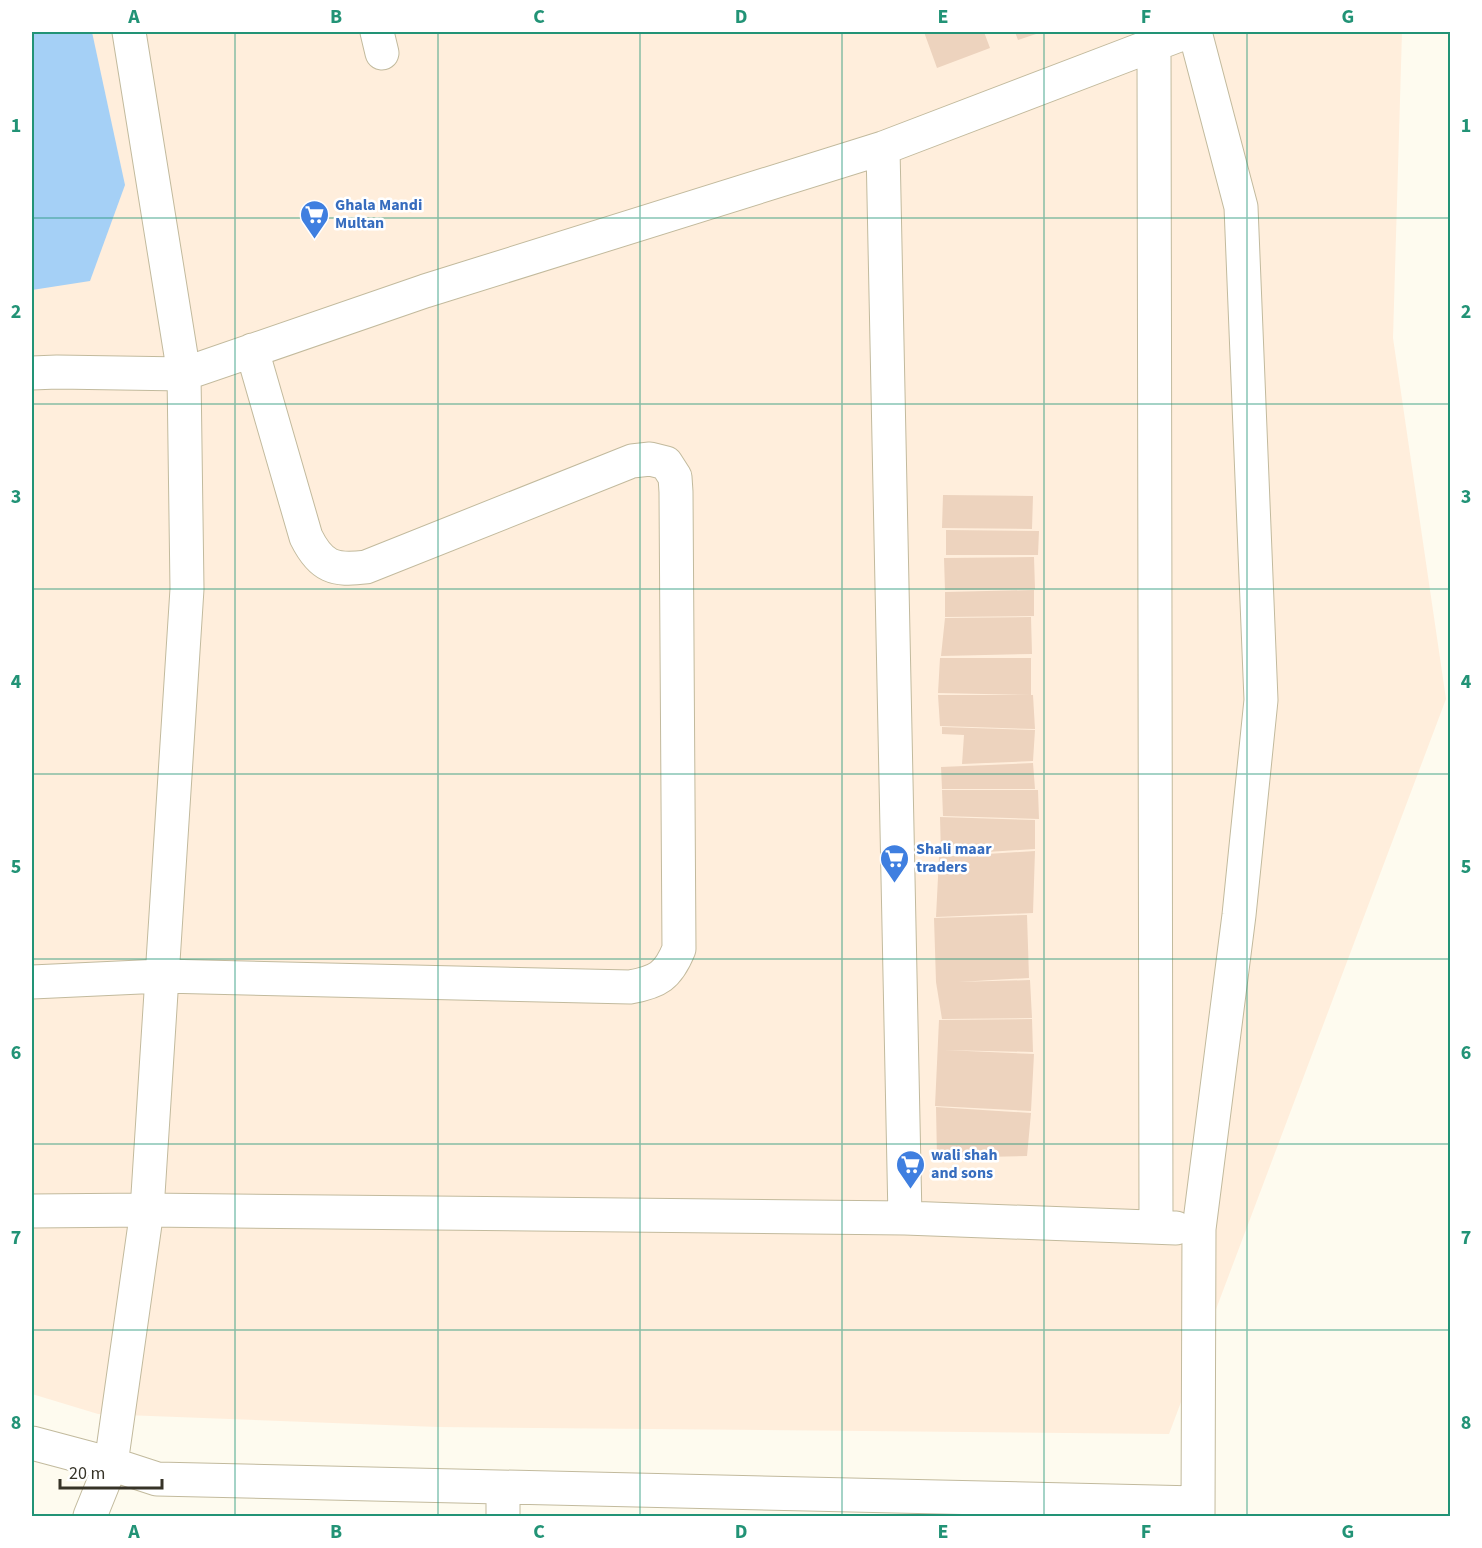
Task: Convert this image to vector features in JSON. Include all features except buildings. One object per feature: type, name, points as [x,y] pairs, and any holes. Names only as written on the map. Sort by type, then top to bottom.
[{"type":"street","points":[[90,1516],[111,1464],[147,1210],[187,589],[184,374],[129,32]]},
{"type":"street","points":[[32,373],[184,374],[425,291],[883,148],[1187,32]]},
{"type":"street","points":[[32,1443],[157,1479],[503,1502],[1198,1510],[1199,1229],[1239,915],[1261,700],[1241,207],[1195,32]]},
{"type":"street","points":[[1154,44],[1156,1227]]},
{"type":"street","points":[[883,148],[905,1218]]},
{"type":"street","points":[[32,982],[162,976],[630,987],[648,984],[662,977],[672,966],[680,949],[676,492],[675,477],[666,463],[650,459],[632,461],[366,567],[345,570],[325,563],[314,553],[306,537],[252,350]]},
{"type":"street","points":[[32,1210],[905,1218],[1199,1229]]},
{"type":"shaded area","points":[[32,32],[1402,32],[1393,338],[1446,699],[1169,1434],[438,1427],[98,1414],[32,1394]]},
{"type":"water","points":[[32,32],[92,32],[125,185],[90,281],[32,290]]},
{"type":"place","name":"Ghala Mandi Multan","points":[[314,240]]},
{"type":"place","name":"Shali maar traders","points":[[895,884]]},
{"type":"place","name":"wali shah and sons","points":[[910,1190]]}]
